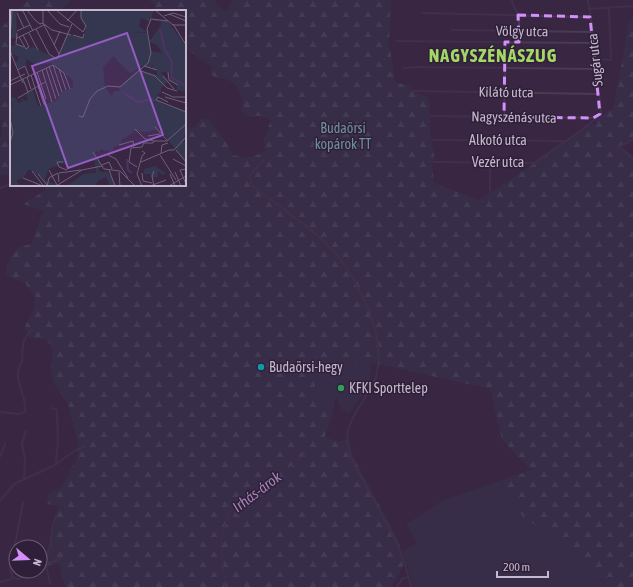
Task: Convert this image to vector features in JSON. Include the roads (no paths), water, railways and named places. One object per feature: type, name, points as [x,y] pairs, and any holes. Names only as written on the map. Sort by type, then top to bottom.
[{"type":"street","points":[[512,0],[518,15],[519,42]]},
{"type":"street","name":"Sugár utca","points":[[588,0],[593,32],[592,43],[601,113],[596,118]]},
{"type":"street","points":[[589,9],[633,6]]},
{"type":"street","points":[[595,59],[611,60],[610,8]]},
{"type":"street","points":[[423,13],[590,17]]},
{"type":"street","name":"Völgy utca","points":[[452,30],[593,32]]},
{"type":"street","points":[[396,41],[592,43]]},
{"type":"street","points":[[504,117],[505,42]]},
{"type":"street","points":[[404,68],[596,69]]},
{"type":"street","name":"Kilátó utca","points":[[413,91],[599,94]]},
{"type":"street","name":"Nagyszénás utca","points":[[431,116],[596,118]]},
{"type":"street","name":"Vezér utca","points":[[434,162],[534,163],[586,127],[596,118]]},
{"type":"street","points":[[633,139],[625,145],[620,146],[633,158]]},
{"type":"street","name":"Alkotó utca","points":[[432,140],[565,141]]},
{"type":"street","points":[[264,160],[250,175],[250,183],[305,225],[332,250],[340,259],[369,310],[374,328],[377,354],[376,377],[349,425],[348,444],[355,466],[396,541],[411,587]]},
{"type":"street","points":[[490,162],[490,191]]},
{"type":"street","points":[[0,188],[10,184]]},
{"type":"street","points":[[0,412],[20,414],[25,412],[18,375],[19,366],[22,362],[22,345],[27,333],[32,330]]},
{"type":"street","points":[[50,408],[56,410],[58,442],[57,464]]},
{"type":"street","points":[[24,479],[26,459],[22,443],[26,431]]},
{"type":"street","points":[[0,457],[5,444]]},
{"type":"street","points":[[0,501],[12,486],[57,464],[84,446]]},
{"type":"street","points":[[16,539],[23,502]]},
{"type":"street","points":[[48,555],[53,524],[56,516]]},
{"type":"street","points":[[48,561],[53,562],[61,558]]},
{"type":"street","points":[[48,574],[50,584]]},
{"type":"street","points":[[397,587],[402,579],[408,577]]},
{"type":"street","points":[[0,582],[11,579]]},
{"type":"waterway","name":"Irhás-árok","points":[[225,587],[221,541],[228,514],[237,504],[256,496],[306,453]]},
{"type":"place","name":"Budaörsi-hegy","points":[[261,367]]},
{"type":"place","name":"KFKI Sporttelep","points":[[341,388]]},
{"type":"district","name":"NAGYSZÉNÁSZUG","points":[[493,56]]},
{"type":"park label","name":"Budaörsi kopárok TT","points":[[343,136]]}]
